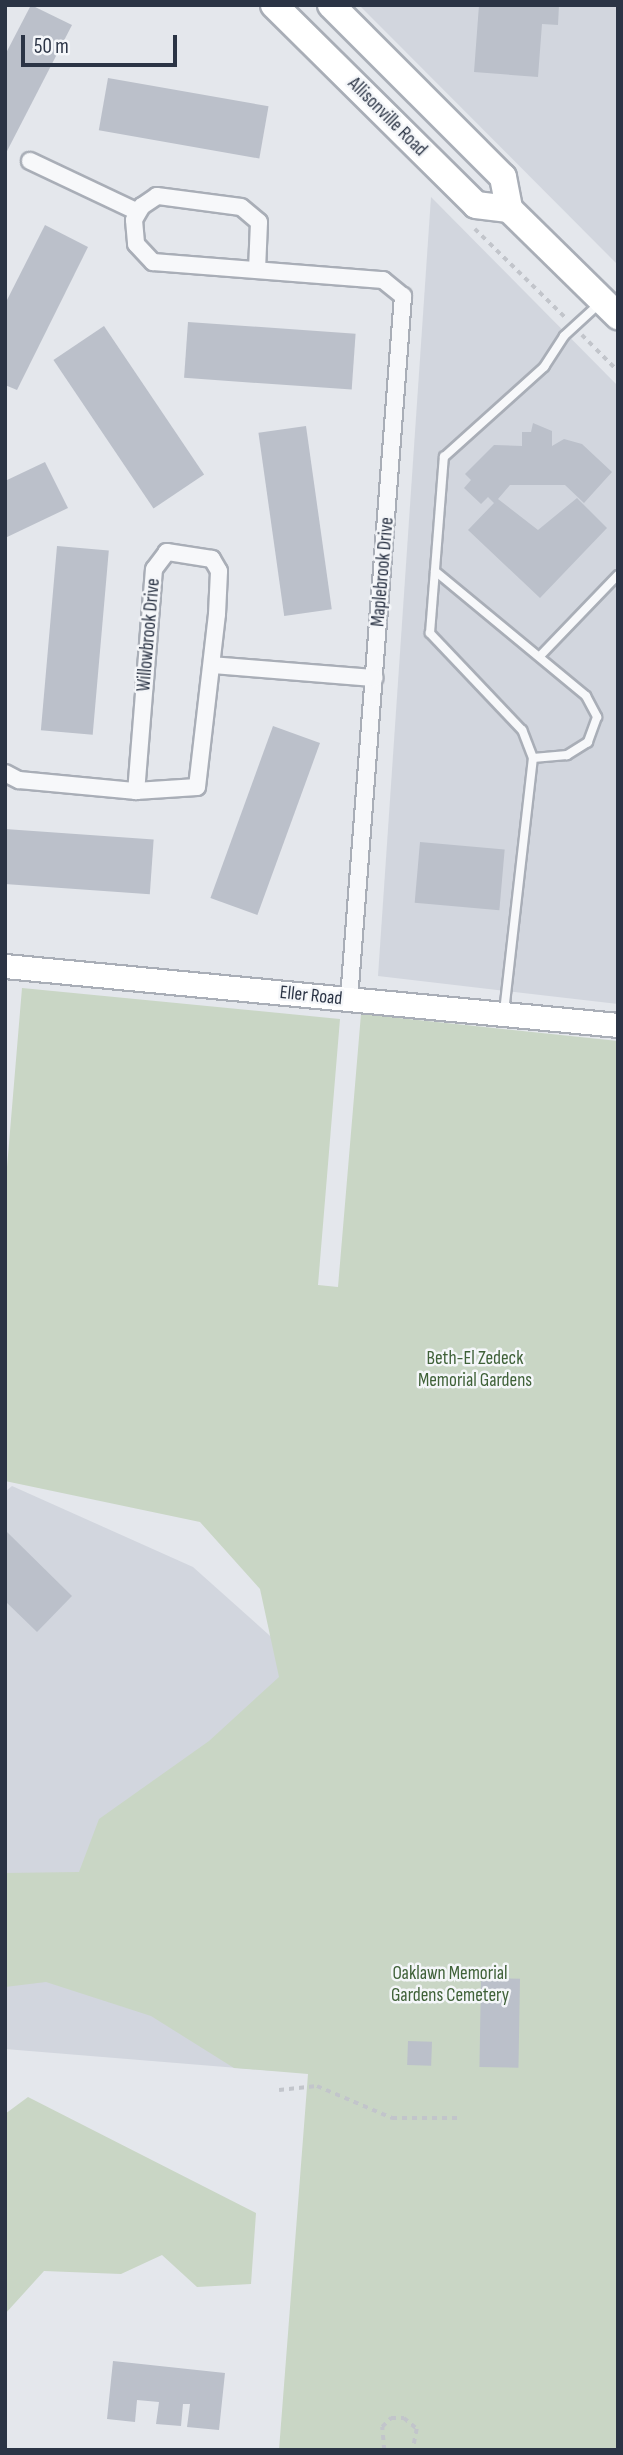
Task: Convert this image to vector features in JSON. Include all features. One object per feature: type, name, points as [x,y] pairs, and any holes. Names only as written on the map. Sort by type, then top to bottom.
[{"type":"main road","name":"Allisonville Road","points":[[274,5],[476,205],[509,209],[503,177],[331,5]]},
{"type":"main road","points":[[509,209],[610,309]]},
{"type":"street","points":[[30,160],[138,212],[157,196],[241,207],[259,222],[257,270]]},
{"type":"street","name":"Maplebrook Drive","points":[[138,212],[134,234],[143,257],[383,280],[403,296],[349,1000]]},
{"type":"street","name":"Willowbrook Drive","points":[[5,773],[19,780],[136,791],[190,791],[200,782],[219,571],[212,559],[167,552],[155,569],[136,791]]},
{"type":"street","points":[[212,665],[374,678]]},
{"type":"street","name":"Eller Road","points":[[5,966],[618,1026]]},
{"type":"lane","points":[[504,1015],[533,758],[523,730],[430,633],[444,457],[544,367],[564,336],[610,309]]},
{"type":"lane","points":[[435,571],[586,696],[597,717],[588,743],[567,754],[533,758]]},
{"type":"lane","points":[[540,656],[618,575]]},
{"type":"path","points":[[279,2090],[317,2086],[392,2118],[460,2118]]},
{"type":"path","points":[[384,2450],[382,2427],[391,2418],[404,2418],[417,2429],[413,2450]]},
{"type":"shaded area","points":[[359,5],[618,5],[618,265]]},
{"type":"shaded area","points":[[431,197],[618,386],[618,1004],[378,976]]},
{"type":"shaded area","points":[[12,1486],[193,1567],[307,1669],[275,2071],[5,2049],[5,1492]]},
{"type":"green space","points":[[22,988],[340,1019],[318,1285],[338,1287],[361,1014],[618,1041],[618,2450],[279,2450],[308,2074],[234,2068],[151,2016],[46,1982],[5,1987],[5,1873],[79,1872],[99,1819],[209,1741],[279,1677],[260,1589],[200,1522],[5,1481],[5,1191]]},
{"type":"green space","points":[[28,2097],[256,2213],[251,2284],[197,2287],[162,2255],[121,2274],[44,2271],[5,2314],[5,2114]]},
{"type":"building","points":[[31,5],[72,25],[5,155],[5,55]]},
{"type":"building","points":[[479,5],[559,5],[558,25],[542,24],[538,77],[474,72]]},
{"type":"building","points":[[108,78],[269,106],[259,158],[99,130]]},
{"type":"building","points":[[45,225],[88,247],[17,390],[5,385],[5,304]]},
{"type":"building","points":[[188,322],[356,334],[352,390],[184,378]]},
{"type":"building","points":[[104,326],[204,474],[154,509],[53,360]]},
{"type":"building","points":[[533,423],[552,431],[552,446],[564,439],[582,444],[612,472],[584,503],[565,485],[510,485],[498,499],[538,530],[577,498],[607,528],[540,598],[468,530],[494,503],[488,497],[481,504],[464,488],[471,480],[465,474],[494,445],[522,446],[522,432],[531,432]]},
{"type":"building","points":[[306,426],[332,609],[284,616],[258,433]]},
{"type":"building","points":[[45,462],[68,508],[5,538],[5,481]]},
{"type":"building","points":[[57,546],[109,551],[93,735],[41,730]]},
{"type":"building","points":[[273,726],[320,743],[257,915],[210,898]]},
{"type":"building","points":[[5,829],[154,839],[150,894],[5,884]]},
{"type":"building","points":[[420,842],[505,849],[499,910],[415,903]]},
{"type":"building","points":[[5,1530],[72,1596],[37,1632],[5,1601]]},
{"type":"building","points":[[481,1978],[520,1979],[518,2068],[479,2067]]},
{"type":"building","points":[[408,2041],[432,2042],[431,2066],[407,2065]]},
{"type":"building","points":[[113,2361],[225,2373],[219,2430],[187,2427],[190,2404],[183,2404],[181,2426],[156,2424],[159,2402],[137,2400],[135,2422],[107,2419]]},
{"type":"park label","name":"Beth-El Zedeck Memorial Gardens","points":[[475,1370]]},
{"type":"park label","name":"Oaklawn Memorial Gardens Cemetery","points":[[450,1985]]}]
